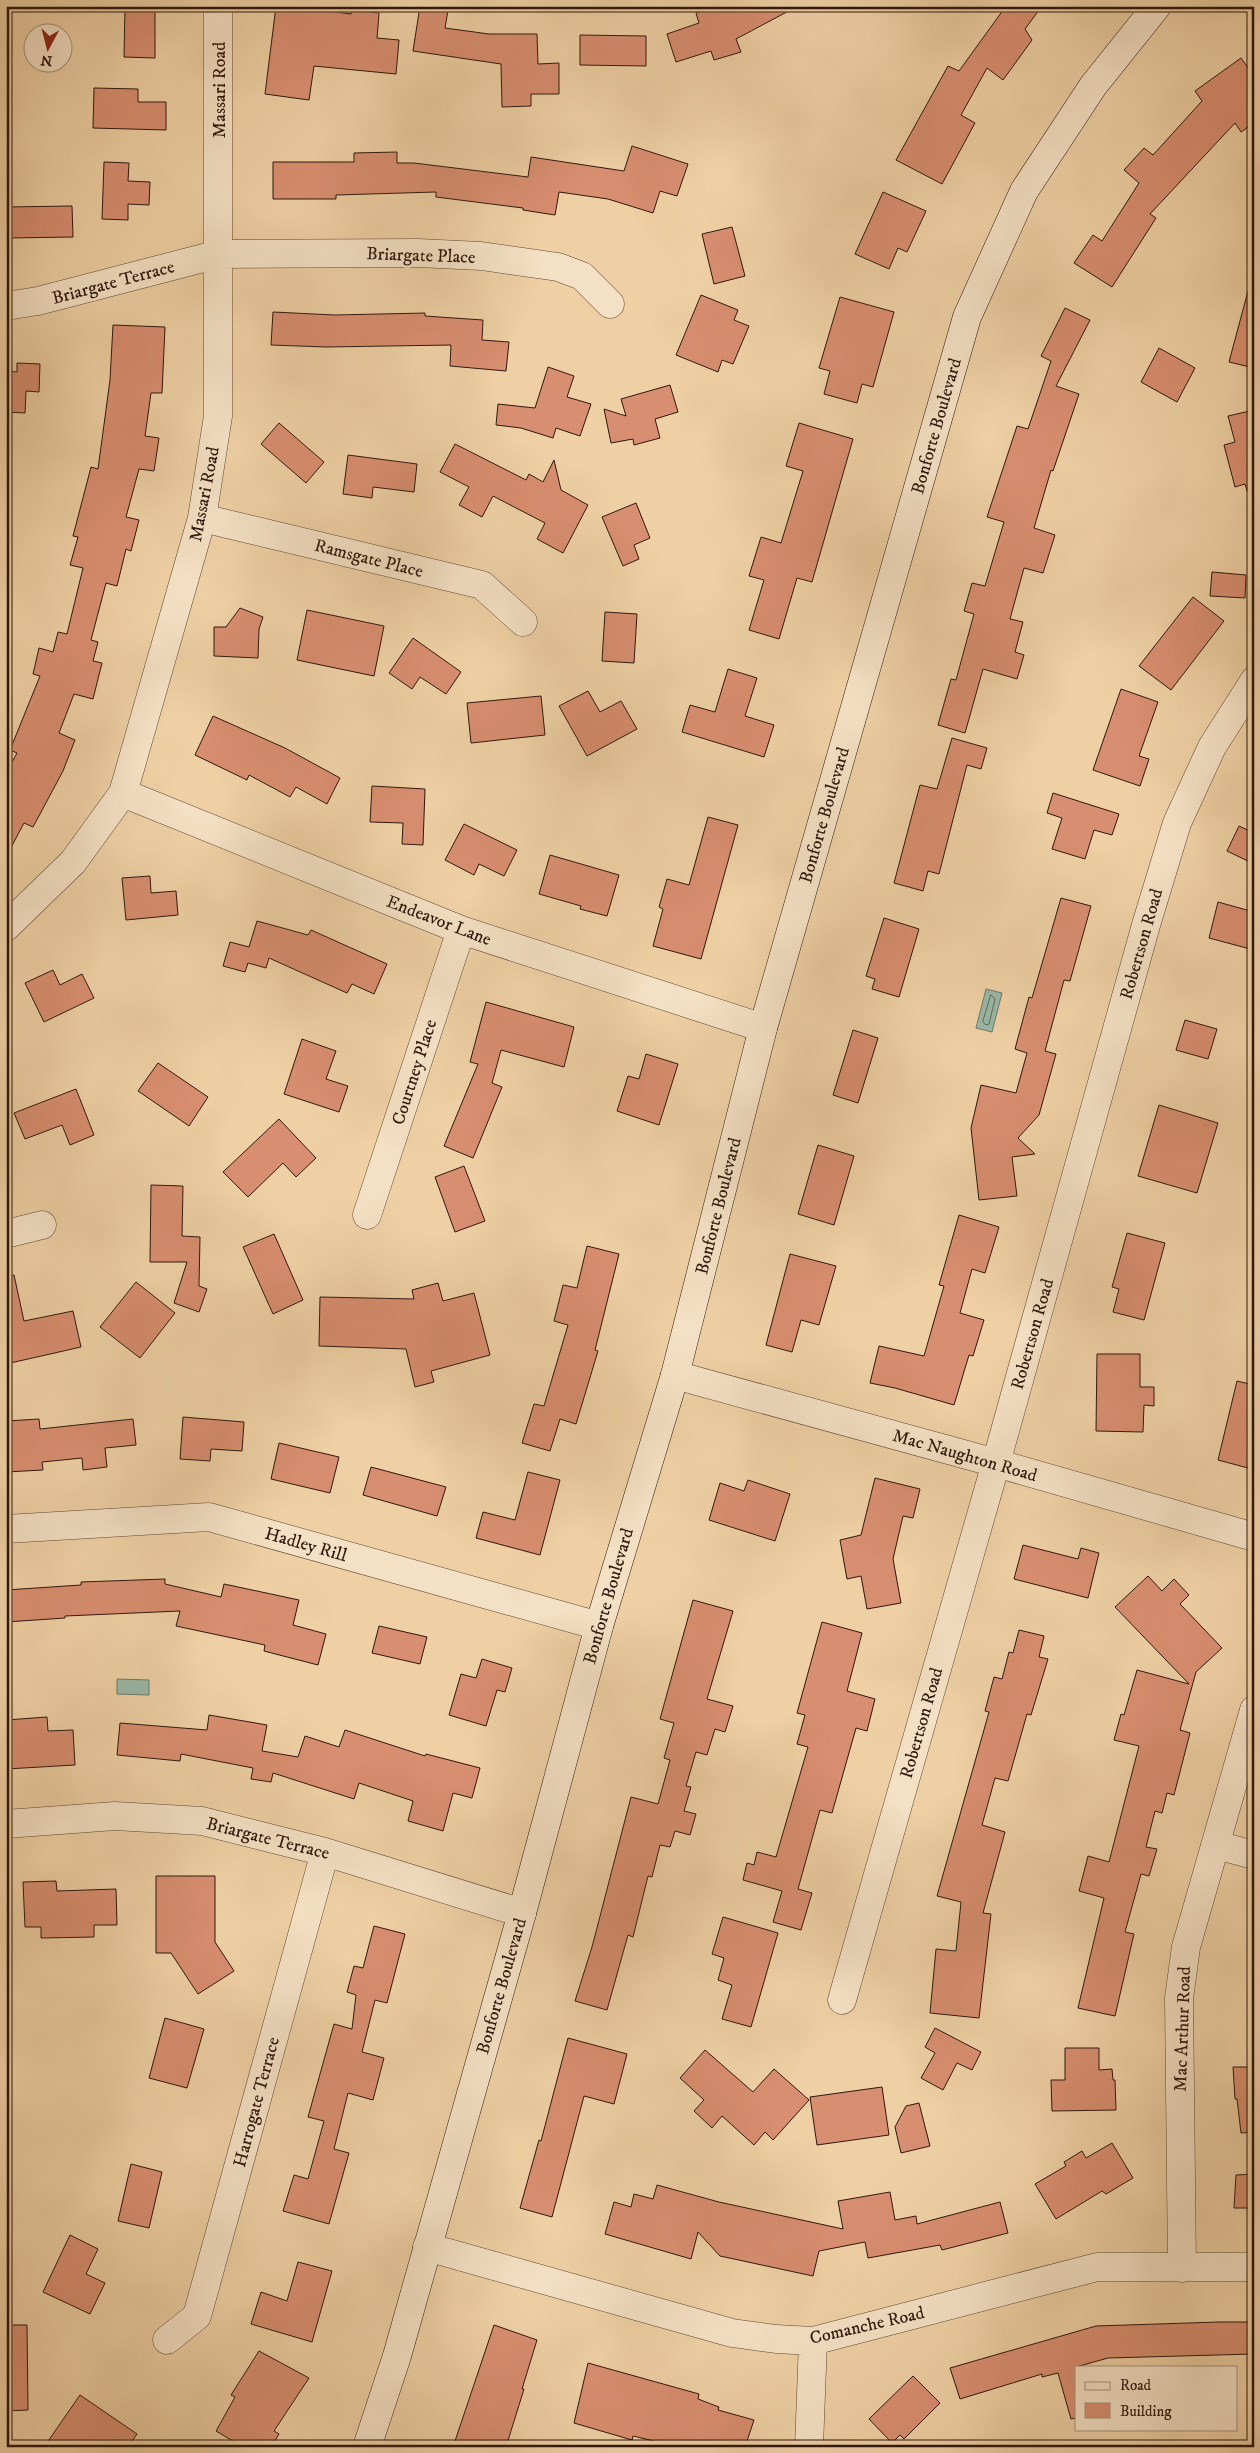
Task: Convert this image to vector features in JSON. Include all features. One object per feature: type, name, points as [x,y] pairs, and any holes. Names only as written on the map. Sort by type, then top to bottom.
[{"type":"street","name":"Massari Road","points":[[6,928],[73,862],[122,793],[202,518],[218,416],[218,6]]},
{"type":"street","name":"Bonforte Boulevard","points":[[367,2447],[397,2356],[522,1912],[599,1626],[674,1375],[763,1028],[968,317],[1024,191],[1093,86],[1157,6]]},
{"type":"street","name":"Briargate Place","points":[[219,254],[418,253],[481,256],[558,267],[582,276],[610,304]]},
{"type":"street","name":"Briargate Terrace","points":[[6,306],[38,301],[219,254]]},
{"type":"street","name":"Ramsgate Place","points":[[202,518],[482,585],[523,622]]},
{"type":"street","name":"Robertson Road","points":[[842,2000],[996,1463],[1146,925],[1177,823],[1212,747],[1254,681]]},
{"type":"street","name":"Endeavor Lane","points":[[122,793],[461,930],[763,1028]]},
{"type":"street","name":"Courtney Place","points":[[367,1215],[461,930]]},
{"type":"street","points":[[6,1234],[42,1225]]},
{"type":"street","name":"Mac Naughton Road","points":[[674,1375],[996,1463],[1254,1537]]},
{"type":"street","name":"Hadley Rill","points":[[6,1529],[209,1517],[599,1626]]},
{"type":"street","name":"Mac Arthur Road","points":[[1182,2268],[1179,1998],[1186,1947],[1254,1710]]},
{"type":"street","name":"Briargate Terrace","points":[[6,1824],[115,1816],[202,1821],[325,1852],[522,1912]]},
{"type":"street","points":[[1216,1845],[1254,1855]]},
{"type":"street","name":"Harrogate Terrace","points":[[167,2340],[197,2316],[325,1852]]},
{"type":"street","name":"Comanche Road","points":[[427,2248],[732,2332],[776,2339],[813,2341],[1097,2268],[1254,2267]]},
{"type":"street","points":[[809,2447],[813,2341]]},
{"type":"water","points":[[986,989],[1002,993],[992,1032],[976,1028]]},
{"type":"water","points":[[117,1679],[149,1680],[149,1695],[117,1694]]},
{"type":"building","points":[[125,6],[155,6],[155,58],[124,57]]},
{"type":"building","points":[[276,6],[294,6],[351,14],[352,10],[379,13],[377,38],[399,40],[396,74],[314,66],[309,100],[265,94]]},
{"type":"building","points":[[420,6],[448,10],[445,28],[489,34],[537,34],[538,64],[559,63],[559,94],[531,94],[531,106],[502,107],[501,64],[413,51]]},
{"type":"building","points":[[715,6],[798,6],[736,39],[741,52],[714,60],[711,51],[676,62],[667,34],[699,23],[696,13]]},
{"type":"building","points":[[1006,6],[1042,6],[1025,29],[1032,40],[1003,80],[987,68],[961,115],[975,123],[942,184],[896,160],[948,66],[959,71]]},
{"type":"building","points":[[580,35],[646,36],[646,66],[580,65]]},
{"type":"building","points":[[1241,58],[1254,76],[1254,123],[1241,132],[1235,123],[1150,214],[1156,218],[1112,287],[1074,263],[1093,235],[1102,241],[1139,183],[1124,170],[1144,148],[1153,155],[1202,101],[1195,91]]},
{"type":"building","points":[[94,88],[138,89],[138,102],[166,102],[166,130],[93,128]]},
{"type":"building","points":[[632,146],[688,164],[677,196],[660,191],[653,213],[608,199],[559,192],[555,215],[523,210],[523,208],[436,197],[436,192],[336,195],[336,199],[273,199],[273,162],[354,162],[354,153],[397,152],[397,163],[414,163],[528,177],[531,157],[624,171]]},
{"type":"building","points":[[104,162],[129,163],[128,181],[150,182],[149,205],[128,204],[128,220],[102,219]]},
{"type":"building","points":[[883,192],[926,211],[907,252],[898,248],[889,269],[855,254]]},
{"type":"building","points":[[72,206],[73,237],[6,238],[6,207]]},
{"type":"building","points":[[732,227],[745,276],[714,284],[702,234]]},
{"type":"building","points":[[1248,291],[1254,292],[1254,368],[1229,362]]},
{"type":"building","points":[[701,295],[738,310],[734,320],[749,326],[733,364],[722,360],[718,372],[676,355]]},
{"type":"building","points":[[840,297],[894,312],[873,387],[862,384],[857,403],[824,394],[830,371],[819,368]]},
{"type":"building","points":[[1065,308],[1090,320],[1056,386],[1079,394],[1053,471],[1051,470],[1034,528],[1055,535],[1043,573],[1024,568],[1010,619],[1023,622],[1015,652],[1024,655],[1017,679],[983,669],[965,733],[938,725],[951,679],[956,680],[974,614],[964,611],[972,583],[985,586],[1004,522],[987,517],[1017,426],[1028,429],[1051,361],[1041,356]]},
{"type":"building","points":[[273,312],[335,315],[425,313],[425,316],[483,320],[482,340],[509,342],[506,371],[450,366],[451,345],[326,347],[271,345]]},
{"type":"building","points":[[113,325],[165,327],[162,393],[151,393],[145,436],[159,438],[154,471],[139,469],[126,517],[139,520],[131,551],[126,549],[117,586],[106,583],[91,640],[98,642],[93,661],[102,663],[93,699],[74,694],[59,733],[75,740],[63,771],[33,827],[24,823],[6,857],[6,773],[17,753],[10,750],[40,676],[33,674],[39,648],[53,652],[58,632],[67,634],[83,568],[70,565],[78,537],[73,536],[91,467],[98,469],[110,380]]},
{"type":"building","points":[[1159,348],[1195,368],[1177,402],[1141,382]]},
{"type":"building","points":[[17,363],[40,364],[39,392],[26,391],[25,413],[6,412],[6,371],[17,372]]},
{"type":"building","points":[[548,367],[574,376],[567,397],[591,404],[580,436],[556,428],[553,438],[521,428],[496,425],[498,404],[535,408]]},
{"type":"building","points":[[670,385],[678,412],[655,419],[660,438],[634,445],[633,439],[611,443],[604,409],[626,416],[621,399]]},
{"type":"building","points":[[1254,410],[1254,490],[1247,491],[1245,484],[1235,487],[1224,445],[1235,442],[1228,416]]},
{"type":"building","points":[[279,423],[324,462],[306,483],[261,444]]},
{"type":"building","points":[[799,423],[853,439],[812,582],[797,578],[779,639],[749,630],[764,580],[749,576],[761,537],[781,543],[803,471],[786,466]]},
{"type":"building","points":[[455,444],[526,480],[529,474],[543,482],[554,460],[561,490],[588,505],[563,553],[537,539],[545,523],[493,496],[482,517],[459,505],[469,487],[440,472]]},
{"type":"building","points":[[348,455],[417,464],[414,492],[373,487],[372,498],[343,494]]},
{"type":"building","points":[[636,503],[650,538],[634,545],[639,559],[623,566],[602,517]]},
{"type":"building","points":[[1212,572],[1246,575],[1245,598],[1210,596]]},
{"type":"building","points":[[1193,597],[1224,621],[1171,690],[1139,666]]},
{"type":"building","points":[[240,608],[263,617],[259,629],[258,658],[214,656],[214,627],[226,627]]},
{"type":"building","points":[[307,610],[384,626],[374,676],[297,660]]},
{"type":"building","points":[[605,612],[637,614],[634,663],[602,661]]},
{"type":"building","points":[[413,638],[461,672],[446,694],[420,677],[412,689],[389,673]]},
{"type":"building","points":[[728,669],[757,678],[745,716],[774,725],[764,757],[682,732],[690,705],[715,712]]},
{"type":"building","points":[[1121,689],[1158,702],[1139,756],[1149,759],[1140,786],[1093,770]]},
{"type":"building","points":[[588,691],[600,712],[621,701],[637,729],[587,756],[559,706]]},
{"type":"building","points":[[541,696],[545,735],[471,743],[467,703]]},
{"type":"building","points":[[213,716],[285,748],[340,778],[327,804],[296,787],[290,797],[249,775],[247,780],[195,755]]},
{"type":"building","points":[[952,738],[987,748],[981,769],[967,765],[939,874],[928,871],[923,891],[894,883],[920,785],[937,789]]},
{"type":"building","points":[[372,786],[425,789],[423,845],[402,844],[403,823],[370,822]]},
{"type":"building","points":[[1053,793],[1119,814],[1112,835],[1094,830],[1085,859],[1052,849],[1062,818],[1047,813]]},
{"type":"building","points":[[708,817],[738,825],[701,959],[653,946],[663,909],[659,907],[667,879],[689,885]]},
{"type":"building","points":[[464,824],[517,850],[504,876],[479,864],[474,875],[445,860]]},
{"type":"building","points":[[1239,826],[1254,833],[1254,864],[1227,851]]},
{"type":"building","points":[[550,855],[619,875],[607,916],[580,909],[581,906],[539,894]]},
{"type":"building","points":[[150,876],[151,893],[176,891],[178,915],[126,920],[122,878]]},
{"type":"building","points":[[1061,898],[1091,906],[1070,981],[1064,980],[1045,1051],[1056,1054],[1039,1115],[1018,1138],[1035,1154],[1012,1157],[1017,1196],[979,1200],[971,1128],[981,1085],[1016,1093],[1027,1053],[1015,1049],[1029,997],[1032,998]]},
{"type":"building","points":[[1218,902],[1254,912],[1254,950],[1209,938]]},
{"type":"building","points":[[884,918],[919,929],[899,997],[872,989],[875,979],[866,976]]},
{"type":"building","points":[[257,921],[308,935],[311,930],[387,964],[374,994],[352,984],[347,993],[269,958],[266,968],[248,963],[245,972],[223,966],[230,942],[249,947]]},
{"type":"building","points":[[53,970],[60,985],[82,974],[94,998],[44,1022],[25,983]]},
{"type":"building","points":[[486,1002],[574,1027],[564,1067],[501,1050],[492,1083],[502,1087],[473,1158],[444,1146],[478,1064],[470,1062]]},
{"type":"building","points":[[1185,1020],[1217,1029],[1208,1059],[1176,1050]]},
{"type":"building","points":[[853,1030],[878,1038],[858,1103],[833,1095]]},
{"type":"building","points":[[302,1039],[336,1051],[326,1079],[348,1086],[339,1112],[284,1094]]},
{"type":"building","points":[[646,1054],[678,1064],[659,1125],[617,1111],[628,1076],[639,1079]]},
{"type":"building","points":[[158,1063],[208,1097],[189,1126],[138,1091]]},
{"type":"building","points":[[76,1089],[94,1135],[70,1145],[62,1125],[25,1139],[14,1113]]},
{"type":"building","points":[[1159,1105],[1218,1123],[1197,1193],[1138,1176]]},
{"type":"building","points":[[279,1119],[316,1158],[296,1177],[283,1163],[248,1197],[223,1172]]},
{"type":"building","points":[[818,1145],[854,1156],[834,1225],[798,1214]]},
{"type":"building","points":[[464,1166],[485,1221],[455,1232],[435,1177]]},
{"type":"building","points":[[151,1185],[183,1186],[182,1236],[200,1237],[199,1286],[207,1289],[199,1312],[174,1303],[187,1262],[150,1262]]},
{"type":"building","points":[[959,1215],[999,1227],[985,1273],[972,1269],[960,1313],[984,1320],[973,1356],[969,1355],[954,1405],[870,1383],[879,1346],[924,1356],[944,1286],[939,1285]]},
{"type":"building","points":[[1127,1233],[1165,1243],[1144,1320],[1113,1312],[1119,1289],[1112,1287]]},
{"type":"building","points":[[274,1234],[303,1300],[273,1314],[243,1247]]},
{"type":"building","points":[[587,1246],[619,1254],[595,1350],[598,1351],[576,1424],[560,1419],[550,1451],[522,1443],[534,1404],[544,1406],[568,1325],[554,1321],[563,1285],[577,1288]]},
{"type":"building","points":[[790,1254],[836,1266],[819,1325],[801,1320],[792,1352],[766,1345]]},
{"type":"building","points":[[14,1275],[24,1321],[73,1311],[81,1347],[6,1364],[6,1276]]},
{"type":"building","points":[[136,1282],[175,1313],[140,1358],[100,1327]]},
{"type":"building","points":[[438,1283],[443,1301],[474,1293],[490,1355],[431,1371],[434,1382],[415,1387],[406,1349],[319,1346],[320,1297],[414,1299],[412,1290]]},
{"type":"building","points":[[1097,1354],[1140,1354],[1140,1387],[1154,1387],[1154,1406],[1144,1405],[1143,1432],[1096,1431]]},
{"type":"building","points":[[1237,1381],[1254,1385],[1254,1443],[1248,1468],[1218,1460]]},
{"type":"building","points":[[183,1417],[244,1422],[242,1451],[211,1449],[210,1461],[180,1459]]},
{"type":"building","points":[[39,1419],[40,1429],[133,1419],[136,1445],[105,1448],[107,1467],[83,1470],[82,1458],[42,1462],[43,1470],[6,1472],[6,1421]]},
{"type":"building","points":[[279,1443],[339,1457],[330,1493],[271,1479]]},
{"type":"building","points":[[371,1467],[446,1487],[437,1516],[363,1495]]},
{"type":"building","points":[[528,1472],[560,1480],[540,1555],[476,1538],[483,1512],[515,1520]]},
{"type":"building","points":[[875,1478],[920,1489],[913,1518],[903,1516],[893,1559],[901,1603],[867,1609],[861,1576],[847,1579],[840,1540],[861,1535]]},
{"type":"building","points":[[748,1480],[790,1494],[775,1541],[709,1520],[720,1483],[744,1491]]},
{"type":"building","points":[[1023,1545],[1078,1559],[1081,1548],[1099,1553],[1088,1598],[1014,1579]]},
{"type":"building","points":[[1148,1576],[1162,1591],[1174,1579],[1189,1595],[1180,1604],[1222,1648],[1196,1672],[1180,1730],[1190,1733],[1174,1795],[1167,1793],[1162,1813],[1155,1811],[1146,1847],[1157,1849],[1149,1876],[1141,1874],[1125,1932],[1134,1934],[1115,2016],[1078,2008],[1104,1898],[1079,1891],[1088,1856],[1109,1862],[1139,1746],[1114,1740],[1121,1714],[1124,1715],[1137,1670],[1189,1684],[1115,1607]]},
{"type":"building","points":[[165,1579],[165,1584],[221,1597],[224,1584],[299,1600],[293,1625],[326,1634],[318,1665],[264,1651],[265,1645],[176,1626],[180,1611],[65,1616],[65,1618],[6,1622],[6,1590],[81,1585],[81,1582]]},
{"type":"building","points":[[693,1600],[733,1611],[707,1699],[733,1706],[725,1732],[715,1729],[707,1755],[696,1752],[686,1786],[691,1787],[684,1811],[696,1814],[690,1835],[675,1831],[670,1847],[660,1845],[652,1877],[648,1876],[633,1937],[628,1935],[607,2010],[575,2001],[592,1947],[631,1797],[658,1804],[670,1760],[664,1758],[674,1723],[660,1719]]},
{"type":"building","points":[[822,1622],[862,1633],[847,1691],[875,1699],[867,1731],[856,1728],[832,1813],[820,1810],[798,1889],[812,1893],[801,1930],[773,1922],[782,1891],[743,1880],[747,1863],[754,1865],[757,1852],[776,1857],[808,1747],[797,1744],[805,1715],[797,1713]]},
{"type":"building","points":[[379,1626],[427,1637],[420,1664],[372,1653]]},
{"type":"building","points":[[1019,1630],[1044,1636],[1039,1657],[1048,1659],[1031,1715],[1027,1714],[1008,1781],[995,1778],[982,1825],[1005,1832],[983,1913],[991,1914],[979,2018],[930,2013],[936,1949],[956,1951],[961,1902],[937,1896],[989,1712],[985,1711],[994,1677],[1002,1679],[1009,1652],[1013,1653]]},
{"type":"building","points":[[482,1659],[512,1668],[505,1692],[497,1690],[486,1726],[449,1715],[461,1674],[476,1678]]},
{"type":"building","points":[[209,1715],[267,1725],[262,1751],[298,1757],[305,1736],[339,1747],[345,1730],[425,1756],[426,1754],[480,1768],[472,1798],[453,1793],[443,1831],[408,1821],[413,1801],[359,1783],[354,1799],[273,1773],[271,1782],[251,1779],[253,1768],[181,1754],[180,1761],[117,1755],[120,1723],[207,1730]]},
{"type":"building","points":[[47,1717],[48,1731],[73,1730],[75,1765],[6,1769],[6,1720]]},
{"type":"building","points":[[156,1876],[215,1876],[215,1942],[234,1971],[198,1994],[171,1953],[156,1953]]},
{"type":"building","points":[[56,1881],[57,1891],[116,1889],[117,1925],[94,1925],[94,1937],[41,1938],[41,1927],[25,1927],[23,1882]]},
{"type":"building","points":[[723,1917],[778,1933],[751,2027],[722,2019],[732,1985],[718,1980],[724,1958],[712,1954]]},
{"type":"building","points":[[374,1926],[405,1934],[387,2003],[375,2000],[362,2052],[384,2058],[373,2100],[348,2093],[334,2149],[349,2153],[329,2224],[283,2211],[294,2175],[308,2179],[324,2121],[308,2117],[334,2024],[352,2029],[356,1995],[347,1992],[354,1966],[363,1968]]},
{"type":"building","points":[[165,2018],[204,2029],[187,2088],[149,2078]]},
{"type":"building","points":[[935,2028],[981,2052],[972,2070],[957,2063],[943,2090],[921,2078],[935,2053],[925,2047]]},
{"type":"building","points":[[568,2038],[627,2054],[614,2104],[584,2096],[552,2217],[520,2208],[539,2140],[541,2141]]},
{"type":"building","points":[[1065,2048],[1099,2048],[1099,2070],[1112,2069],[1113,2080],[1115,2080],[1116,2110],[1052,2111],[1051,2080],[1065,2080]]},
{"type":"building","points":[[705,2050],[753,2092],[774,2069],[809,2100],[773,2140],[765,2132],[754,2145],[722,2116],[712,2128],[694,2111],[704,2100],[680,2078]]},
{"type":"building","points":[[1233,2067],[1254,2067],[1254,2132],[1241,2133],[1237,2099],[1235,2099]]},
{"type":"building","points":[[882,2087],[889,2135],[817,2145],[810,2097]]},
{"type":"building","points":[[919,2103],[930,2146],[901,2153],[895,2127],[906,2106]]},
{"type":"building","points":[[1112,2143],[1133,2178],[1106,2194],[1102,2191],[1056,2219],[1035,2184],[1066,2166],[1064,2162],[1082,2151],[1086,2158]]},
{"type":"building","points":[[131,2164],[162,2172],[149,2228],[118,2221]]},
{"type":"building","points":[[1254,2174],[1254,2208],[1234,2208],[1236,2175]]},
{"type":"building","points":[[657,2185],[719,2202],[843,2229],[838,2201],[890,2192],[895,2220],[916,2216],[917,2224],[1000,2202],[1008,2233],[942,2250],[940,2245],[868,2258],[865,2242],[819,2251],[813,2276],[720,2256],[698,2232],[691,2259],[605,2234],[614,2202],[631,2207],[634,2194],[653,2199]]},
{"type":"building","points":[[70,2235],[98,2249],[86,2274],[105,2283],[90,2314],[43,2292]]},
{"type":"building","points":[[298,2262],[332,2271],[312,2342],[251,2324],[261,2292],[287,2301]]},
{"type":"building","points":[[1254,2322],[1254,2354],[1108,2358],[1075,2366],[1075,2418],[1071,2419],[1058,2373],[1042,2377],[1042,2374],[960,2399],[950,2368],[1096,2326]]},
{"type":"building","points":[[6,2325],[27,2325],[28,2410],[6,2411]]},
{"type":"building","points":[[494,2325],[537,2340],[506,2447],[453,2447]]},
{"type":"building","points":[[259,2351],[309,2378],[274,2431],[279,2434],[271,2447],[243,2447],[216,2431],[235,2397],[231,2395]]},
{"type":"building","points":[[588,2363],[699,2394],[698,2399],[719,2407],[718,2410],[754,2420],[745,2447],[679,2447],[633,2436],[632,2440],[574,2423]]},
{"type":"building","points":[[913,2376],[940,2403],[904,2439],[900,2435],[892,2443],[869,2419]]},
{"type":"building","points":[[80,2395],[137,2434],[128,2447],[44,2447]]}]
